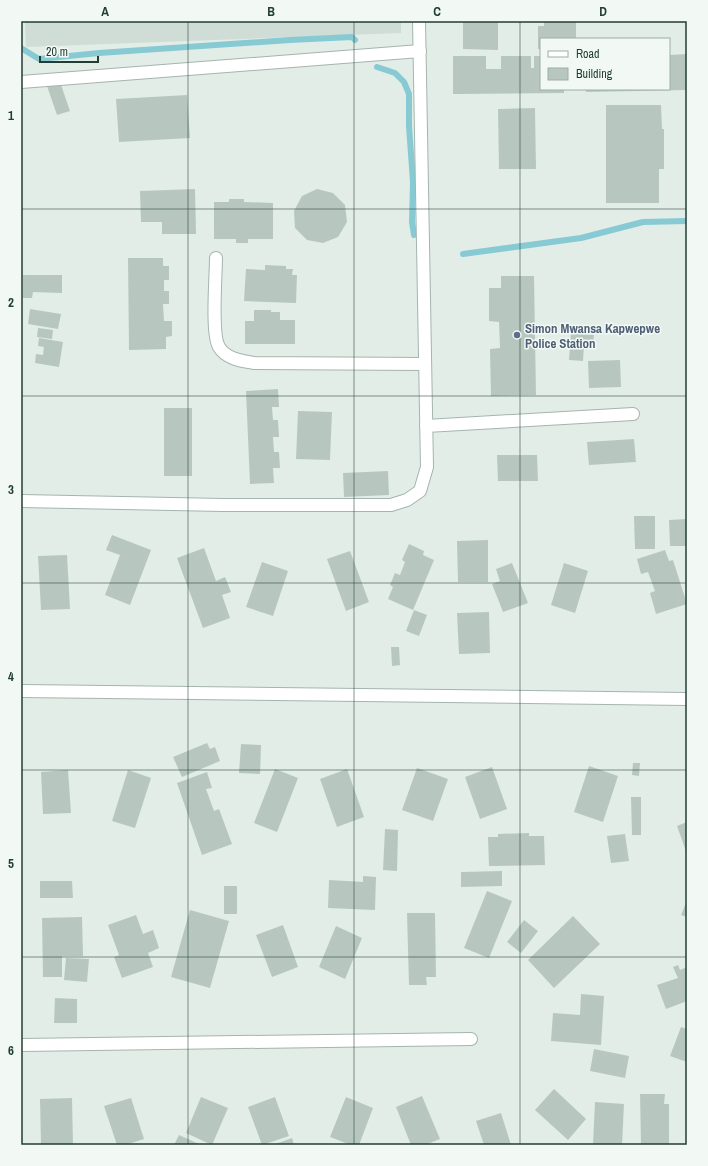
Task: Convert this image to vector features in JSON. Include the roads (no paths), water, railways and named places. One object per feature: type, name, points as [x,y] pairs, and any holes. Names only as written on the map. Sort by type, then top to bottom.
[{"type":"street","points":[[21,501],[223,506],[391,505],[407,500],[420,491],[426,467],[426,426],[419,21]]},
{"type":"street","points":[[21,82],[420,51]]},
{"type":"street","points":[[216,258],[215,327],[219,347],[231,358],[254,364],[425,364]]},
{"type":"street","points":[[426,426],[633,414]]},
{"type":"street","points":[[21,691],[687,700]]},
{"type":"street","points":[[21,1045],[471,1039]]},
{"type":"waterway","points":[[21,48],[39,59],[99,53],[290,40],[352,37],[355,40]]},
{"type":"waterway","points":[[377,67],[395,73],[404,82],[409,94],[409,126],[413,182],[412,222],[414,235]]},
{"type":"waterway","points":[[463,254],[581,238],[643,222],[687,221]]},
{"type":"place","name":"Simon Mwansa Kapwepwe Police Station","points":[[517,335]]}]
